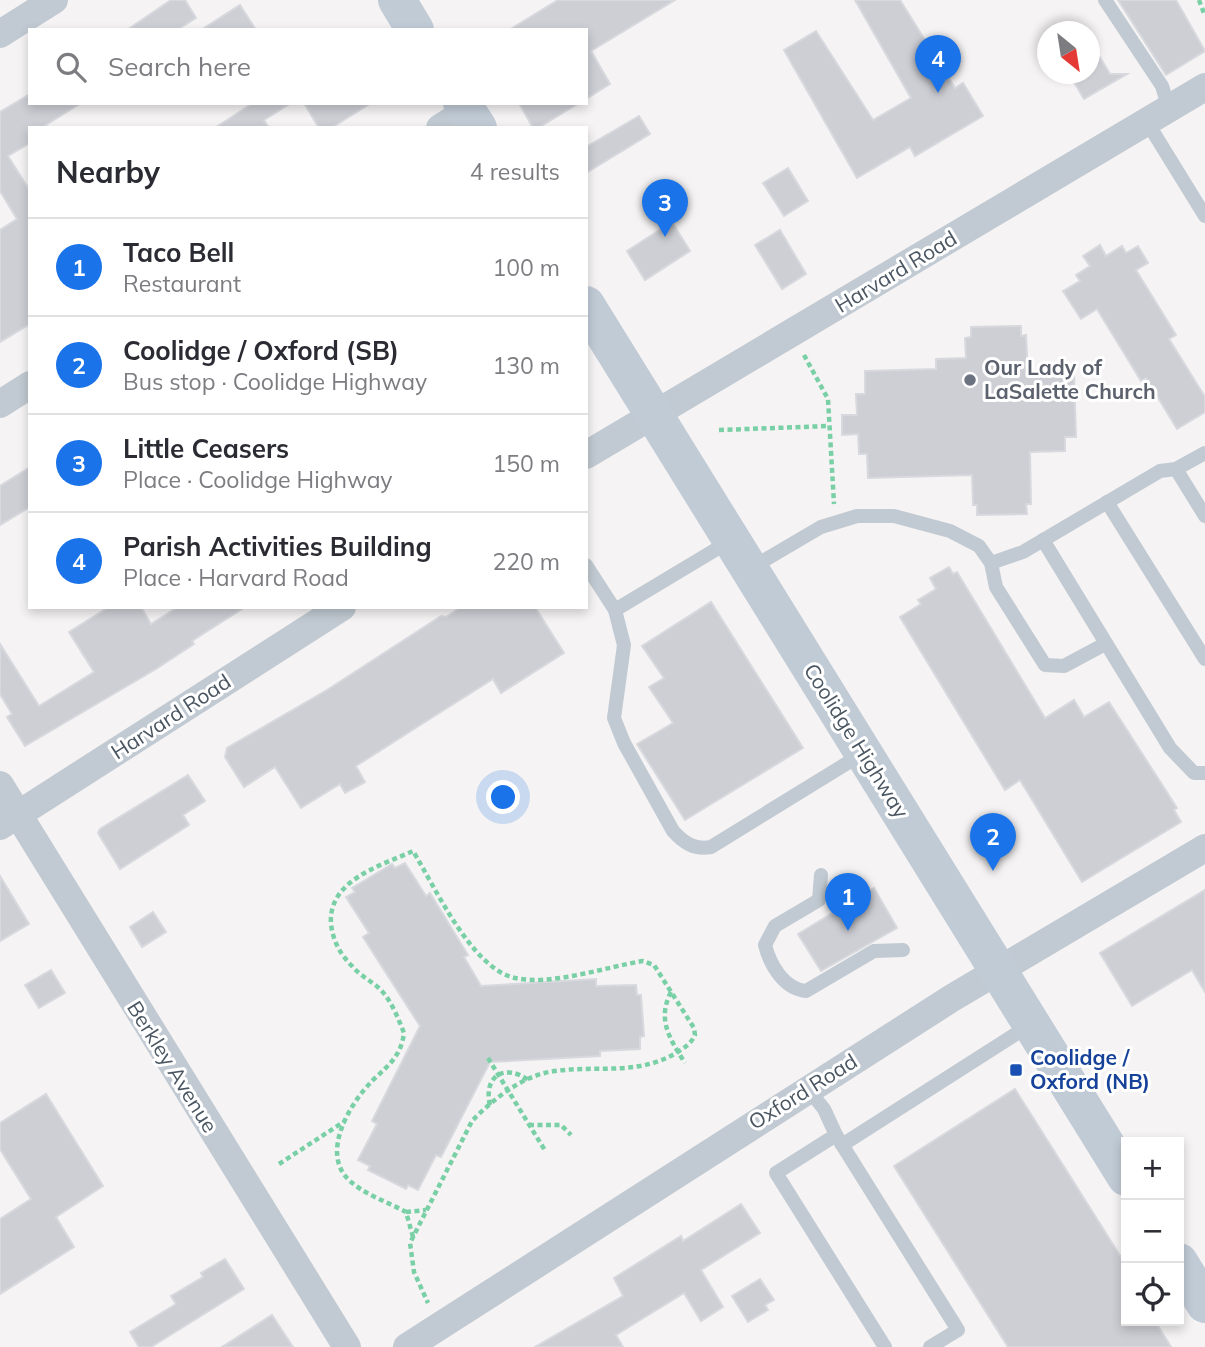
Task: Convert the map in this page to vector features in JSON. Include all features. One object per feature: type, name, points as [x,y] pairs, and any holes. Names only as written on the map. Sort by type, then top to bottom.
[{"type":"main road","points":[[397,0],[414,28]]},
{"type":"main road","name":"Coolidge Highway","points":[[588,307],[863,753],[1000,969],[1121,1169]]},
{"type":"main road","points":[[1180,1263],[1205,1304]]},
{"type":"street","points":[[0,34],[54,0]]},
{"type":"street","name":"Harvard Road","points":[[588,454],[1205,87]]},
{"type":"street","points":[[0,404],[28,386]]},
{"type":"street","name":"Harvard Road","points":[[9,820],[339,609]]},
{"type":"street","name":"Berkley Avenue","points":[[0,785],[9,820],[347,1347]]},
{"type":"street","name":"Oxford Road","points":[[407,1347],[808,1089],[1000,969],[1205,848]]},
{"type":"lane","points":[[1105,0],[1162,86],[1158,115],[1205,216]]},
{"type":"lane","points":[[991,563],[1023,552],[1160,471],[1176,469],[1205,453]]},
{"type":"lane","points":[[1176,469],[1205,516]]},
{"type":"lane","points":[[1107,502],[1205,659]]},
{"type":"lane","points":[[615,610],[741,555],[821,527],[857,516],[894,516],[950,531],[979,546],[991,563],[996,587],[1045,665],[1064,666],[1105,644]]},
{"type":"lane","points":[[1043,540],[1170,748],[1194,773],[1205,773]]},
{"type":"lane","points":[[588,568],[615,610],[624,645],[614,718],[624,743],[673,831],[684,843],[701,849],[711,847],[863,753]]},
{"type":"lane","points":[[821,875],[819,900],[775,926],[765,945],[786,984],[795,990],[806,991],[874,951],[903,950]]},
{"type":"lane","points":[[885,1347],[776,1173],[839,1140],[1032,1024]]},
{"type":"lane","points":[[808,1089],[824,1109],[839,1140],[958,1330],[930,1347]]},
{"type":"path","points":[[1199,0],[1205,16]]},
{"type":"path","points":[[803,355],[828,399],[835,523]]},
{"type":"path","points":[[719,430],[829,426]]},
{"type":"path","points":[[427,1210],[406,1212],[351,1182],[336,1160],[345,1121],[372,1081],[397,1058],[404,1032],[381,991],[340,953],[332,937],[331,915],[335,899],[358,877],[413,851],[476,953],[502,973],[517,979],[559,977],[643,961],[654,965],[695,1035],[693,1041],[678,1052],[659,1063],[644,1067],[548,1072],[509,1091],[472,1121],[427,1210],[413,1237],[410,1256],[428,1303]]},
{"type":"path","points":[[671,991],[665,1004],[664,1026],[685,1063]]},
{"type":"path","points":[[488,1058],[545,1152]]},
{"type":"path","points":[[490,1105],[487,1093],[491,1079],[498,1073],[520,1074],[528,1080]]},
{"type":"path","points":[[279,1164],[345,1121]]},
{"type":"path","points":[[529,1125],[561,1125],[571,1135]]},
{"type":"path","points":[[406,1212],[413,1237]]},
{"type":"building","points":[[171,0],[185,0],[196,18],[180,28],[130,28]]},
{"type":"building","points":[[558,0],[675,0],[591,51],[610,84],[588,98],[588,28],[512,28]]},
{"type":"building","points":[[855,0],[900,0],[955,88],[963,83],[983,116],[915,156],[910,147],[857,178],[784,50],[816,31],[873,120],[911,98]]},
{"type":"building","points":[[1118,0],[1176,0],[1205,51],[1166,75]]},
{"type":"building","points":[[240,5],[255,28],[204,28]]},
{"type":"building","points":[[1100,57],[1110,74],[1127,74],[1084,99],[1075,84],[1100,84]]},
{"type":"building","points":[[28,95],[28,105],[78,105],[44,126],[28,126],[28,144],[8,156],[28,188],[28,325],[0,342],[0,230],[17,219],[0,191],[0,112]]},
{"type":"building","points":[[250,105],[288,105],[264,120],[268,126],[218,126]]},
{"type":"building","points":[[305,105],[368,105],[334,126],[318,126]]},
{"type":"building","points":[[520,105],[576,105],[541,126],[532,126]]},
{"type":"building","points":[[639,116],[650,134],[588,172],[588,146]]},
{"type":"building","points":[[788,168],[808,201],[784,216],[763,183]]},
{"type":"building","points":[[672,222],[690,251],[645,280],[627,251]]},
{"type":"building","points":[[780,230],[806,274],[782,289],[755,245]]},
{"type":"building","points":[[1100,245],[1106,256],[1122,246],[1126,253],[1138,246],[1148,263],[1136,270],[1176,335],[1169,339],[1205,397],[1205,412],[1177,429],[1146,378],[1141,381],[1097,309],[1081,319],[1063,291],[1080,281],[1076,275],[1090,266],[1083,256]]},
{"type":"building","name":"Our Lady of LaSalette Church","points":[[1021,326],[1021,336],[1026,335],[1028,374],[1074,373],[1076,437],[1065,437],[1065,451],[1030,452],[1031,504],[1026,504],[1027,514],[977,515],[977,505],[973,505],[972,475],[868,478],[867,454],[859,454],[858,434],[842,435],[842,415],[857,415],[856,394],[865,394],[865,371],[936,369],[936,359],[966,358],[965,338],[971,337],[971,327]]},
{"type":"building","points":[[28,468],[28,508],[0,525],[0,486]]},
{"type":"building","points":[[949,567],[953,574],[957,572],[1045,718],[1074,700],[1084,717],[1109,702],[1177,808],[1174,810],[1181,822],[1082,882],[1020,780],[1005,790],[900,617],[921,604],[918,600],[936,589],[930,578]]},
{"type":"building","points":[[711,602],[803,748],[685,820],[637,744],[673,723],[649,687],[664,678],[642,646]]},
{"type":"building","points":[[106,609],[142,609],[151,624],[175,609],[242,609],[192,641],[194,644],[156,669],[25,746],[7,717],[12,714],[0,694],[0,644],[39,706],[94,672],[69,632]]},
{"type":"building","points":[[458,609],[536,609],[564,653],[501,693],[493,679],[356,766],[365,782],[345,793],[340,784],[301,808],[275,767],[244,787],[225,757],[227,748],[327,690],[441,616],[446,617]]},
{"type":"building","points":[[188,775],[205,801],[183,815],[189,825],[120,869],[98,833],[100,829]]},
{"type":"building","points":[[405,863],[426,896],[430,893],[468,955],[464,957],[481,986],[596,979],[596,986],[636,985],[637,995],[641,995],[644,1036],[640,1037],[640,1049],[600,1051],[600,1056],[490,1062],[441,1157],[436,1155],[418,1190],[408,1185],[406,1189],[368,1170],[370,1166],[358,1160],[377,1124],[372,1121],[420,1026],[363,937],[369,933],[346,897],[355,892],[352,888],[392,864],[395,868]]},
{"type":"building","points":[[0,876],[29,924],[0,941]]},
{"type":"building","points":[[874,888],[897,928],[821,971],[798,934]]},
{"type":"building","points":[[1205,890],[1205,992],[1192,970],[1132,1006],[1100,953]]},
{"type":"building","points":[[153,912],[166,932],[142,947],[130,927]]},
{"type":"building","points":[[51,970],[65,993],[39,1008],[25,985]]},
{"type":"building","points":[[1015,1089],[1121,1257],[1121,1326],[1158,1326],[1171,1347],[1008,1347],[894,1166]]},
{"type":"building","points":[[46,1094],[103,1186],[56,1217],[74,1247],[0,1294],[0,1219],[31,1199],[0,1149],[0,1123]]},
{"type":"building","points":[[741,1204],[760,1233],[701,1270],[723,1307],[701,1321],[684,1293],[616,1335],[623,1347],[535,1347],[623,1296],[614,1278],[681,1236],[683,1241]]},
{"type":"building","points":[[225,1259],[244,1289],[151,1347],[139,1347],[130,1332],[176,1304],[171,1296],[203,1277],[201,1273]]},
{"type":"building","points":[[760,1279],[774,1300],[765,1305],[768,1310],[748,1322],[732,1296]]},
{"type":"building","points":[[272,1315],[293,1347],[222,1347]]},
{"type":"place","name":"Parish Activities Building","points":[[938,93]]},
{"type":"place","name":"Little Ceasers","points":[[665,237]]},
{"type":"place","name":"Our Lady of LaSalette Church","points":[[970,380]]},
{"type":"place","name":"Coolidge / Oxford (SB)","points":[[993,871]]},
{"type":"place","name":"Taco Bell","points":[[848,931]]},
{"type":"place","name":"Coolidge / Oxford (NB)","points":[[1016,1070]]}]
